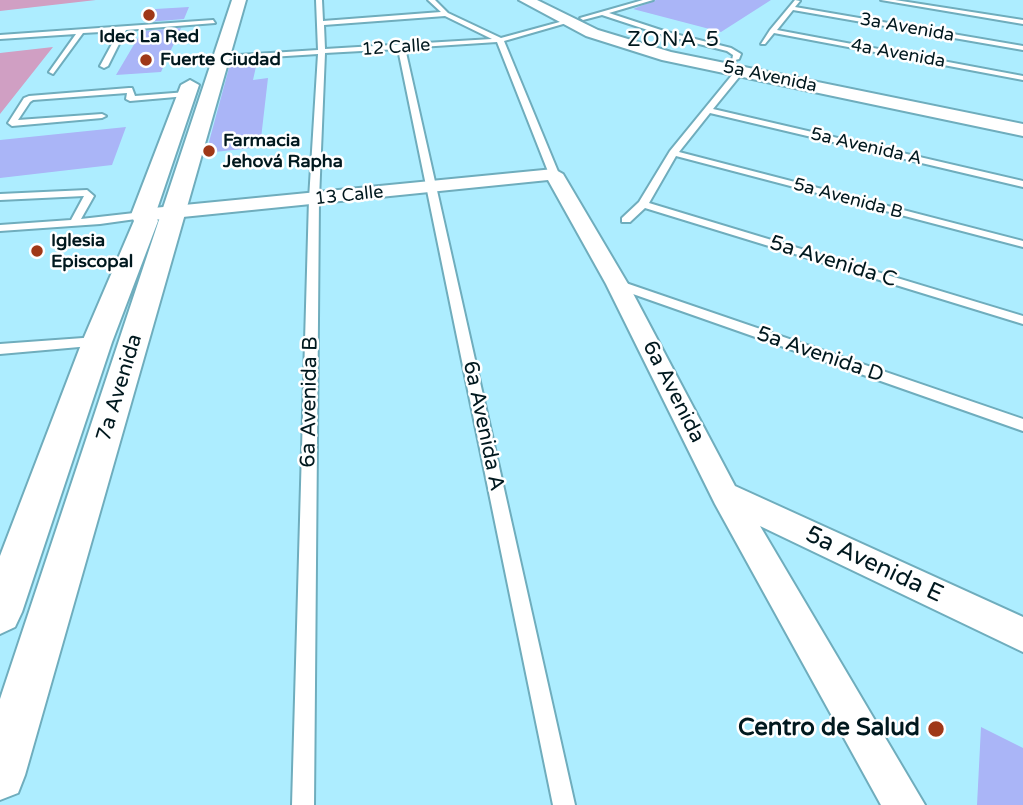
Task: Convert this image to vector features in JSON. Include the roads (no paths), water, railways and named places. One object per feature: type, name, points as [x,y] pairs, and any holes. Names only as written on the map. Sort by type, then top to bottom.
[{"type":"street","name":"7a Avenida","points":[[198,93],[223,58],[239,0]]},
{"type":"street","name":"5a Avenida","points":[[526,0],[575,20]]},
{"type":"street","name":"5a Avenida","points":[[542,0],[592,33],[668,56],[737,65],[1023,120]]},
{"type":"street","name":"7a Avenida","points":[[0,775],[159,213],[198,93],[217,11]]},
{"type":"street","name":"5a Avenida","points":[[737,65],[1023,130]]},
{"type":"street","name":"13 Calle","points":[[159,213],[554,174]]},
{"type":"street","name":"6a Avenida","points":[[554,174],[617,284],[725,495],[904,805]]},
{"type":"street","name":"7a Avenida","points":[[0,612],[97,342],[146,221],[159,213]]},
{"type":"street","name":"5a Avenida E","points":[[725,495],[1023,635]]},
{"type":"lane","name":"6a Avenida B","points":[[303,805],[314,199],[321,52],[319,0]]},
{"type":"lane","points":[[431,0],[446,14],[500,40]]},
{"type":"lane","name":"12 Calle","points":[[223,58],[500,40],[650,0]]},
{"type":"lane","points":[[763,43],[797,0]]},
{"type":"lane","points":[[884,0],[1023,22]]},
{"type":"lane","name":"3a Avenida","points":[[791,8],[1023,48]]},
{"type":"lane","points":[[0,37],[124,28],[217,11]]},
{"type":"lane","points":[[603,13],[665,34],[729,49],[737,54],[737,65],[708,110],[674,153],[643,204],[626,220]]},
{"type":"lane","points":[[320,23],[446,14]]},
{"type":"lane","points":[[104,66],[124,28]]},
{"type":"lane","points":[[53,72],[81,31]]},
{"type":"lane","name":"4a Avenida","points":[[772,31],[1023,78]]},
{"type":"lane","name":"6a Avenida","points":[[500,40],[554,174]]},
{"type":"lane","name":"6a Avenida A","points":[[401,48],[564,805]]},
{"type":"lane","points":[[102,116],[12,123],[27,100],[33,98],[129,90],[132,95],[130,99],[198,93]]},
{"type":"lane","name":"5a Avenida A","points":[[708,110],[1023,184]]},
{"type":"lane","name":"5a Avenida B","points":[[674,153],[1023,244]]},
{"type":"lane","points":[[0,197],[87,192],[89,196],[74,223]]},
{"type":"lane","name":"5a Avenida C","points":[[643,204],[1023,320]]},
{"type":"lane","points":[[0,228],[159,213]]},
{"type":"lane","name":"5a Avenida D","points":[[617,284],[1023,425]]},
{"type":"lane","points":[[0,349],[97,342]]},
{"type":"place","name":"Idec La Red","points":[[149,15]]},
{"type":"place","name":"Fuerte Ciudad","points":[[146,60]]},
{"type":"place","name":"Farmacia Jehová Rapha","points":[[209,151]]},
{"type":"place","name":"Iglesia Episcopal","points":[[37,251]]},
{"type":"place","name":"Centro de Salud","points":[[936,729]]},
{"type":"district","name":"ZONA 5","points":[[674,40]]}]
